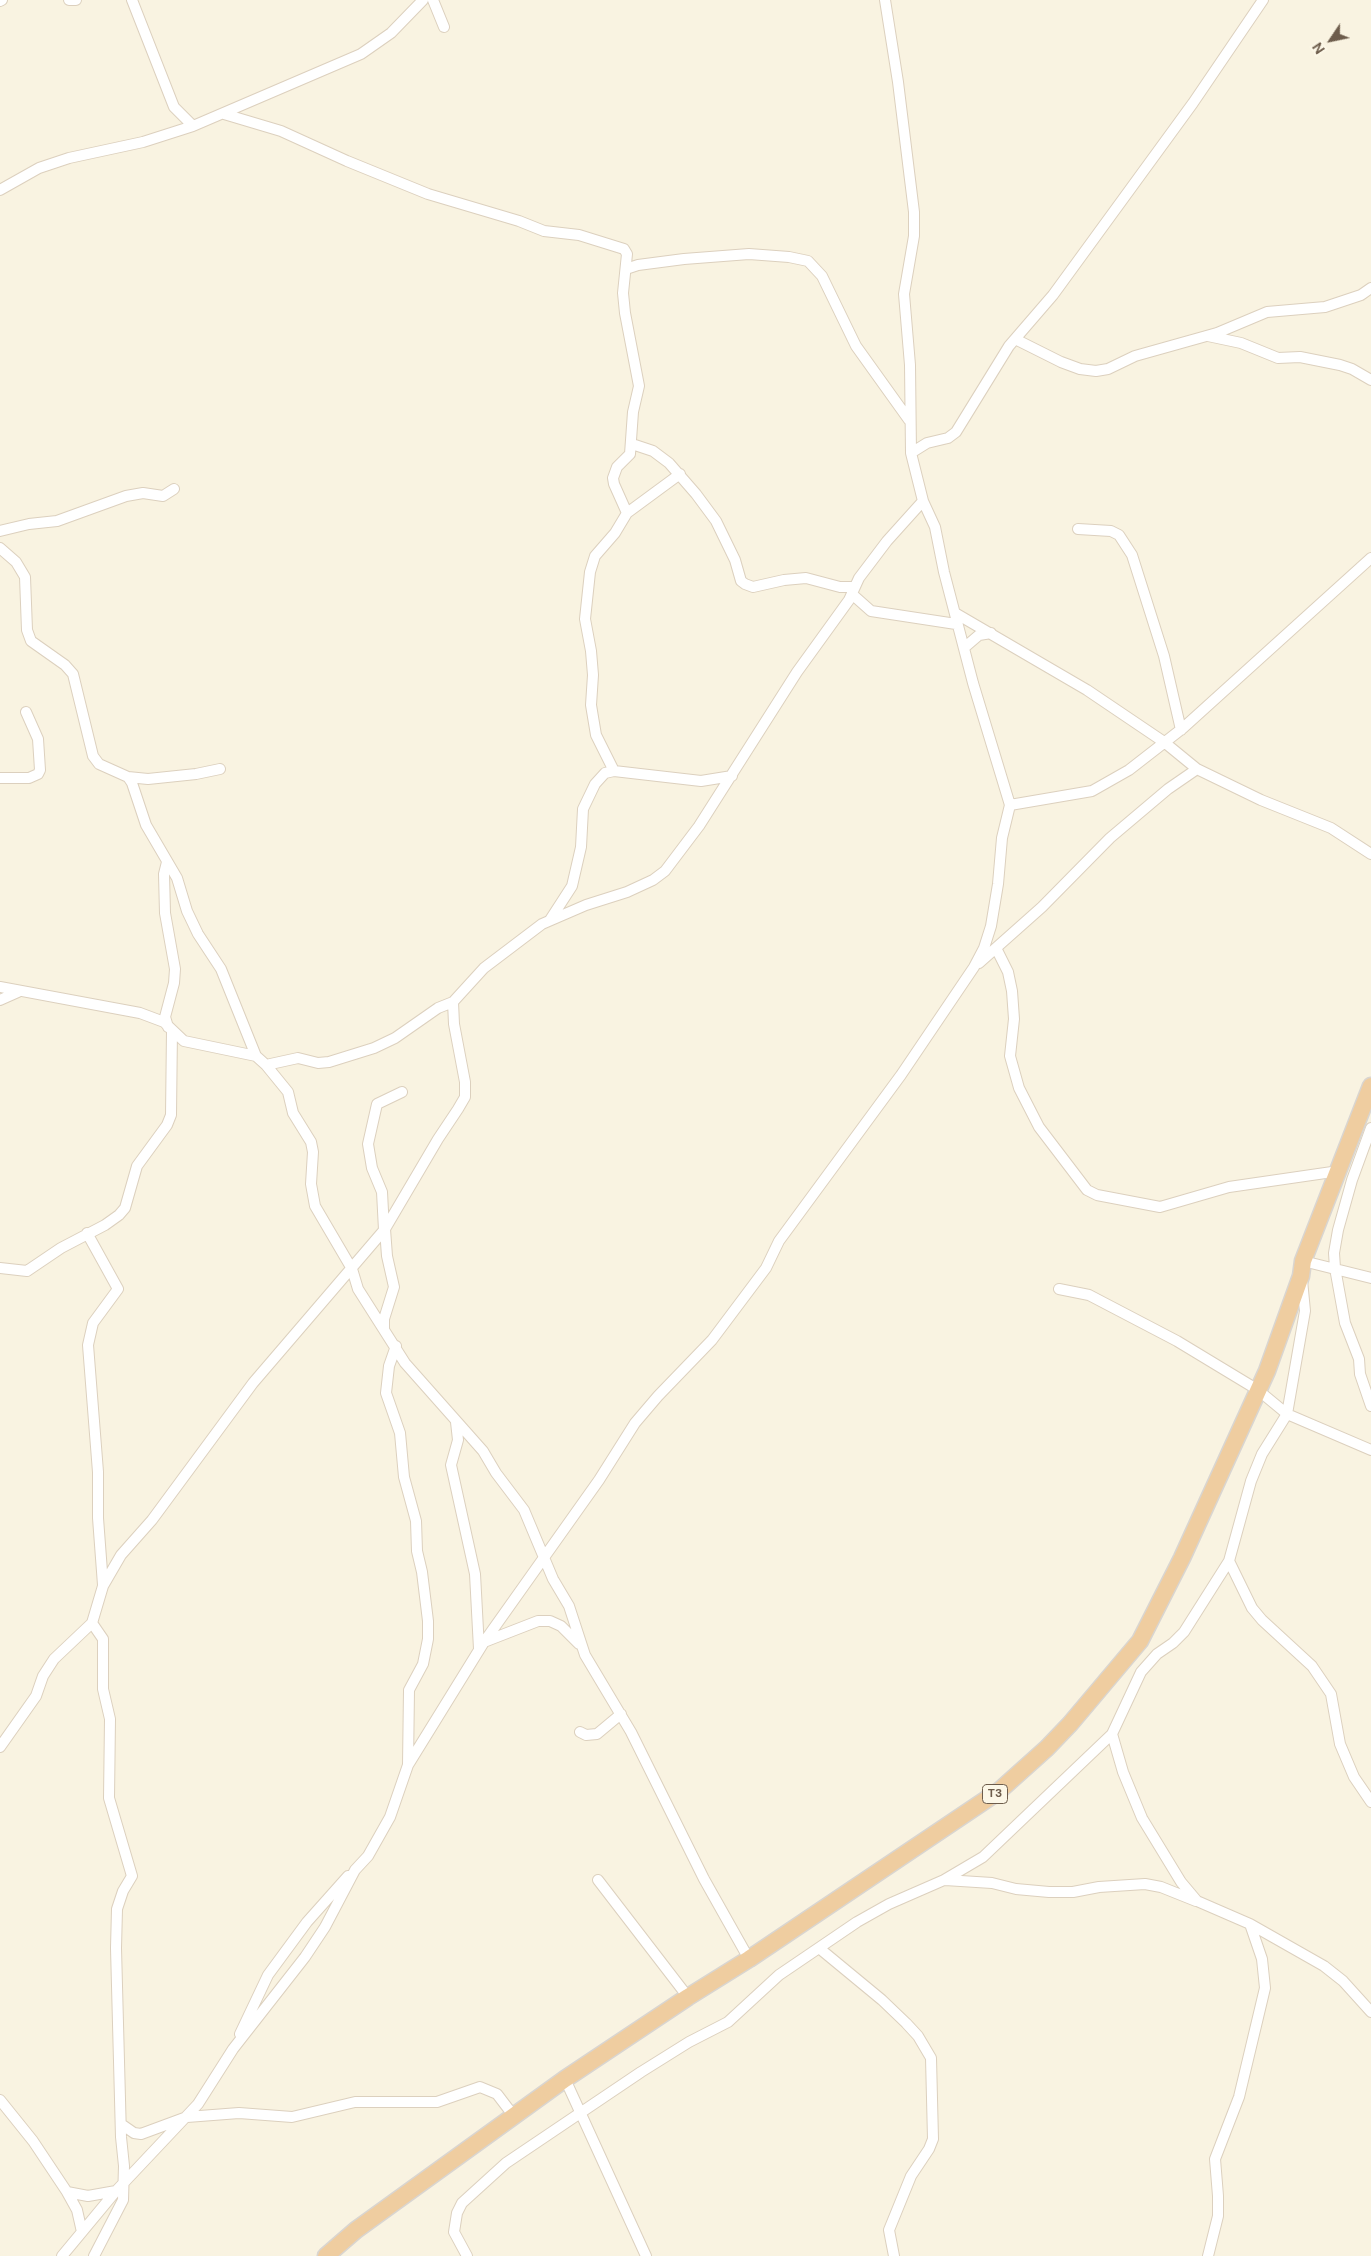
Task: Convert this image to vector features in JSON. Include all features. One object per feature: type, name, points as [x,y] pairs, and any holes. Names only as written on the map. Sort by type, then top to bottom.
[{"type":"highway","name":"T3","points":[[326,2256],[356,2230],[565,2078],[688,1997],[749,1960],[999,1791],[1047,1748],[1070,1724],[1140,1641],[1182,1558],[1258,1390],[1371,1086]]},
{"type":"street","points":[[68,0],[76,0]]},
{"type":"street","points":[[132,0],[174,106],[193,126]]},
{"type":"street","points":[[0,190],[39,168],[143,142],[193,126],[361,54],[391,33],[423,0]]},
{"type":"street","points":[[433,0],[444,27]]},
{"type":"street","points":[[62,2256],[120,2188],[187,2117],[213,2085],[233,2049],[268,1975],[316,1910],[368,1856],[390,1817],[408,1764],[482,1645],[544,1560],[563,1529],[599,1480],[635,1423],[658,1396],[712,1340],[766,1268],[779,1241],[901,1074],[974,967],[991,926],[998,884],[1002,838],[1010,805],[973,683],[935,527],[923,501],[912,453],[910,365],[904,294],[914,236],[914,212],[898,82],[885,0]]},
{"type":"street","points":[[912,453],[927,443],[948,438],[956,432],[1015,339],[1053,295],[1193,103],[1263,0]]},
{"type":"street","points":[[224,114],[281,131],[347,161],[428,194],[519,221],[544,231],[579,235],[622,247],[626,251],[623,293],[625,313],[638,386],[633,412],[630,454],[617,466],[613,478],[627,513]]},
{"type":"street","points":[[626,269],[694,258],[750,254],[789,257],[808,261],[822,276],[856,346],[910,421]]},
{"type":"street","points":[[1015,339],[1074,367],[1096,371],[1108,369],[1136,356],[1228,329],[1267,312],[1325,307],[1361,295],[1371,288]]},
{"type":"street","points":[[1205,335],[1241,343],[1278,358],[1300,357],[1346,367],[1371,380]]},
{"type":"street","points":[[632,444],[653,451],[680,474],[716,521],[735,560],[741,581],[745,584],[753,587],[784,580],[806,578],[853,591],[871,611],[956,618],[991,633],[1046,665],[1164,742],[1197,769],[1261,800],[1331,828],[1371,854]]},
{"type":"street","points":[[614,771],[596,735],[592,714],[593,675],[585,619],[590,572],[595,556],[615,532],[627,513],[680,474]]},
{"type":"street","points":[[0,531],[29,524],[56,522],[126,496],[142,493],[162,496],[174,489]]},
{"type":"street","points":[[266,1065],[298,1058],[318,1063],[329,1062],[374,1048],[395,1038],[438,1008],[453,1002],[491,962],[550,920],[628,892],[665,872],[732,776],[876,555],[923,501]]},
{"type":"street","points":[[1078,528],[1111,531],[1120,535],[1132,556],[1164,656],[1181,730]]},
{"type":"street","points":[[0,548],[16,562],[25,577],[27,630],[31,641],[65,665],[73,674],[93,756],[99,764],[128,776],[148,779],[196,774],[220,769]]},
{"type":"street","points":[[1010,805],[1033,799],[1074,795],[1096,789],[1129,770],[1181,730],[1371,558]]},
{"type":"street","points":[[965,648],[979,635],[991,633]]},
{"type":"street","points":[[0,778],[29,778],[38,774],[40,770],[38,739],[26,712]]},
{"type":"street","points":[[974,967],[1042,907],[1110,838],[1157,797],[1197,769]]},
{"type":"street","points":[[550,920],[569,893],[581,847],[583,809],[601,776],[608,771],[614,771],[649,777],[701,781],[732,776]]},
{"type":"street","points":[[128,776],[146,825],[177,878],[191,922],[226,980],[256,1056],[288,1092],[293,1113],[311,1142],[313,1152],[311,1184],[315,1206],[352,1270],[362,1295],[396,1346],[405,1364],[441,1401],[456,1422],[483,1451],[496,1474],[524,1510],[544,1560],[569,1606],[581,1646],[621,1714],[704,1879],[749,1960]]},
{"type":"street","points":[[0,1268],[20,1272],[27,1271],[87,1233],[105,1226],[120,1215],[125,1208],[137,1166],[167,1125],[172,1101],[170,1028],[166,1017],[175,969],[164,913],[164,874],[168,862]]},
{"type":"street","points":[[996,948],[1008,972],[1012,991],[1014,1019],[1010,1056],[1019,1088],[1048,1140],[1087,1190],[1098,1196],[1160,1207],[1229,1187],[1339,1171]]},
{"type":"street","points":[[0,987],[18,992],[78,1000],[155,1017],[188,1042],[256,1056]]},
{"type":"street","points":[[0,1000],[18,992]]},
{"type":"street","points":[[0,1747],[36,1696],[43,1676],[51,1664],[92,1623],[103,1586],[121,1555],[152,1520],[237,1403],[385,1230],[465,1097],[465,1082],[453,1019],[453,1002]]},
{"type":"street","points":[[384,1328],[384,1319],[394,1287],[387,1256],[382,1192],[369,1158],[368,1144],[377,1104],[402,1092]]},
{"type":"street","points":[[1371,1128],[1352,1180],[1338,1230],[1334,1268],[1345,1323],[1359,1359],[1360,1374],[1371,1406]]},
{"type":"street","points":[[87,1233],[118,1289],[93,1323],[88,1345],[98,1472],[98,1518],[103,1586]]},
{"type":"street","points":[[467,2256],[454,2232],[462,2203],[506,2163],[689,2042],[728,2022],[779,1974],[819,1948],[881,1909],[944,1880],[983,1857],[1112,1734],[1141,1672],[1157,1654],[1173,1643],[1184,1632],[1229,1560],[1251,1481],[1262,1454],[1287,1414],[1305,1311],[1302,1269],[1334,1268],[1371,1278]]},
{"type":"street","points":[[334,1288],[350,1289],[362,1295]]},
{"type":"street","points":[[1059,1289],[1089,1295],[1177,1341],[1258,1390],[1287,1414],[1371,1450]]},
{"type":"street","points":[[396,1346],[389,1366],[386,1393],[400,1433],[404,1477],[416,1521],[417,1550],[422,1572],[428,1621],[428,1639],[423,1664],[409,1690],[408,1764]]},
{"type":"street","points":[[456,1422],[458,1440],[451,1465],[475,1574],[482,1645]]},
{"type":"street","points":[[1229,1560],[1252,1608],[1266,1624],[1312,1666],[1331,1694],[1340,1744],[1354,1777],[1371,1802]]},
{"type":"street","points":[[482,1645],[538,1621],[550,1621],[561,1626],[581,1646]]},
{"type":"street","points":[[92,1623],[103,1640],[103,1690],[110,1719],[109,1798],[132,1876],[123,1891],[117,1909],[116,1948],[124,2166],[120,2188],[123,2200],[94,2256]]},
{"type":"street","points":[[580,1732],[586,1735],[597,1734],[621,1714]]},
{"type":"street","points":[[1112,1734],[1123,1772],[1142,1818],[1181,1882],[1197,1901]]},
{"type":"street","points":[[233,2049],[305,1957],[325,1927],[355,1870]]},
{"type":"street","points":[[598,1880],[688,1997]]},
{"type":"street","points":[[944,1880],[992,1883],[1016,1889],[1049,1892],[1073,1892],[1098,1887],[1145,1884],[1161,1887],[1250,1924],[1324,1966],[1343,1982],[1371,2012]]},
{"type":"street","points":[[1208,2256],[1218,2216],[1215,2159],[1239,2097],[1265,1988],[1260,1951],[1250,1924]]},
{"type":"street","points":[[819,1948],[882,2000],[906,2023],[918,2036],[931,2058],[933,2139],[929,2149],[911,2176],[892,2219],[888,2235],[894,2256]]},
{"type":"street","points":[[565,2078],[646,2256]]},
{"type":"street","points":[[121,2124],[134,2133],[141,2134],[187,2117],[239,2113],[292,2117],[355,2102],[437,2102],[480,2087],[497,2094],[513,2115]]},
{"type":"street","points":[[0,2100],[33,2141],[67,2192],[77,2210],[82,2232]]},
{"type":"street","points":[[67,2192],[88,2196],[120,2188]]}]
